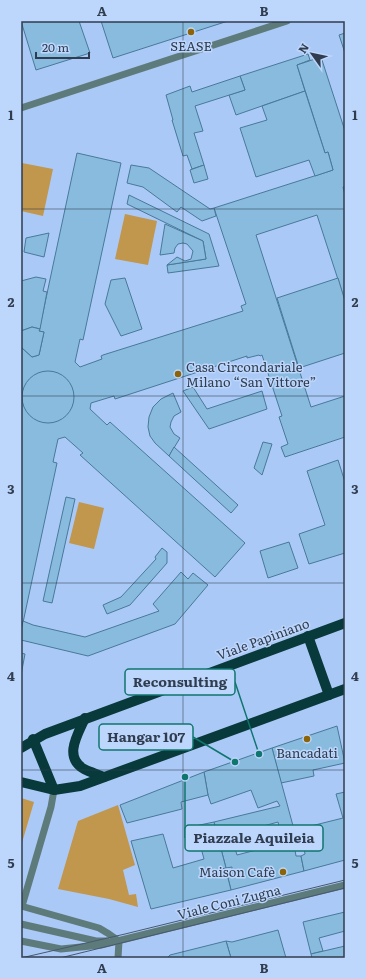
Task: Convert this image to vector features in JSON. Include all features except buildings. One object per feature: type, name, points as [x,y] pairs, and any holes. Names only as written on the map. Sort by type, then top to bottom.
[{"type":"main road","name":"Viale Papiniano","points":[[34,739],[85,718],[345,623]]},
{"type":"main road","points":[[308,636],[329,695]]},
{"type":"main road","points":[[21,782],[54,790],[80,786],[345,689]]},
{"type":"main road","points":[[85,718],[74,744],[73,749],[75,760],[83,768],[104,777]]},
{"type":"main road","points":[[34,739],[54,790]]},
{"type":"main road","points":[[21,740],[34,739]]},
{"type":"main road","points":[[21,748],[34,739]]},
{"type":"street","points":[[21,108],[287,21]]},
{"type":"street","points":[[54,790],[51,807],[22,906],[99,928],[119,941]]},
{"type":"street","name":"Viale Coni Zugna","points":[[119,941],[345,885]]},
{"type":"street","points":[[21,924],[96,941],[119,941]]},
{"type":"street","points":[[21,941],[61,949],[83,948],[119,941]]},
{"type":"street","points":[[118,958],[119,941]]},
{"type":"shaded area","points":[[22,163],[53,169],[43,216],[21,211]]},
{"type":"shaded area","points":[[125,214],[157,221],[148,265],[115,259]]},
{"type":"shaded area","points":[[79,502],[104,508],[94,549],[69,543]]},
{"type":"shaded area","points":[[21,798],[34,802],[21,846]]},
{"type":"shaded area","points":[[118,805],[135,865],[123,870],[129,895],[136,894],[138,907],[109,899],[58,889],[78,821]]},
{"type":"tram line","points":[[21,958],[345,880]]},
{"type":"tram line","points":[[60,958],[345,888]]},
{"type":"place","name":"SEASE","points":[[191,32]]},
{"type":"place","name":"Casa Circondariale Milano “San Vittore”","points":[[178,374]]},
{"type":"place","name":"Bancadati","points":[[307,739]]},
{"type":"place","name":"Reconsulting","points":[[259,754]]},
{"type":"place","name":"Hangar 107","points":[[235,762]]},
{"type":"place","name":"Piazzale Aquileia","points":[[185,777]]},
{"type":"place","name":"Maison Cafè","points":[[283,872]]}]
